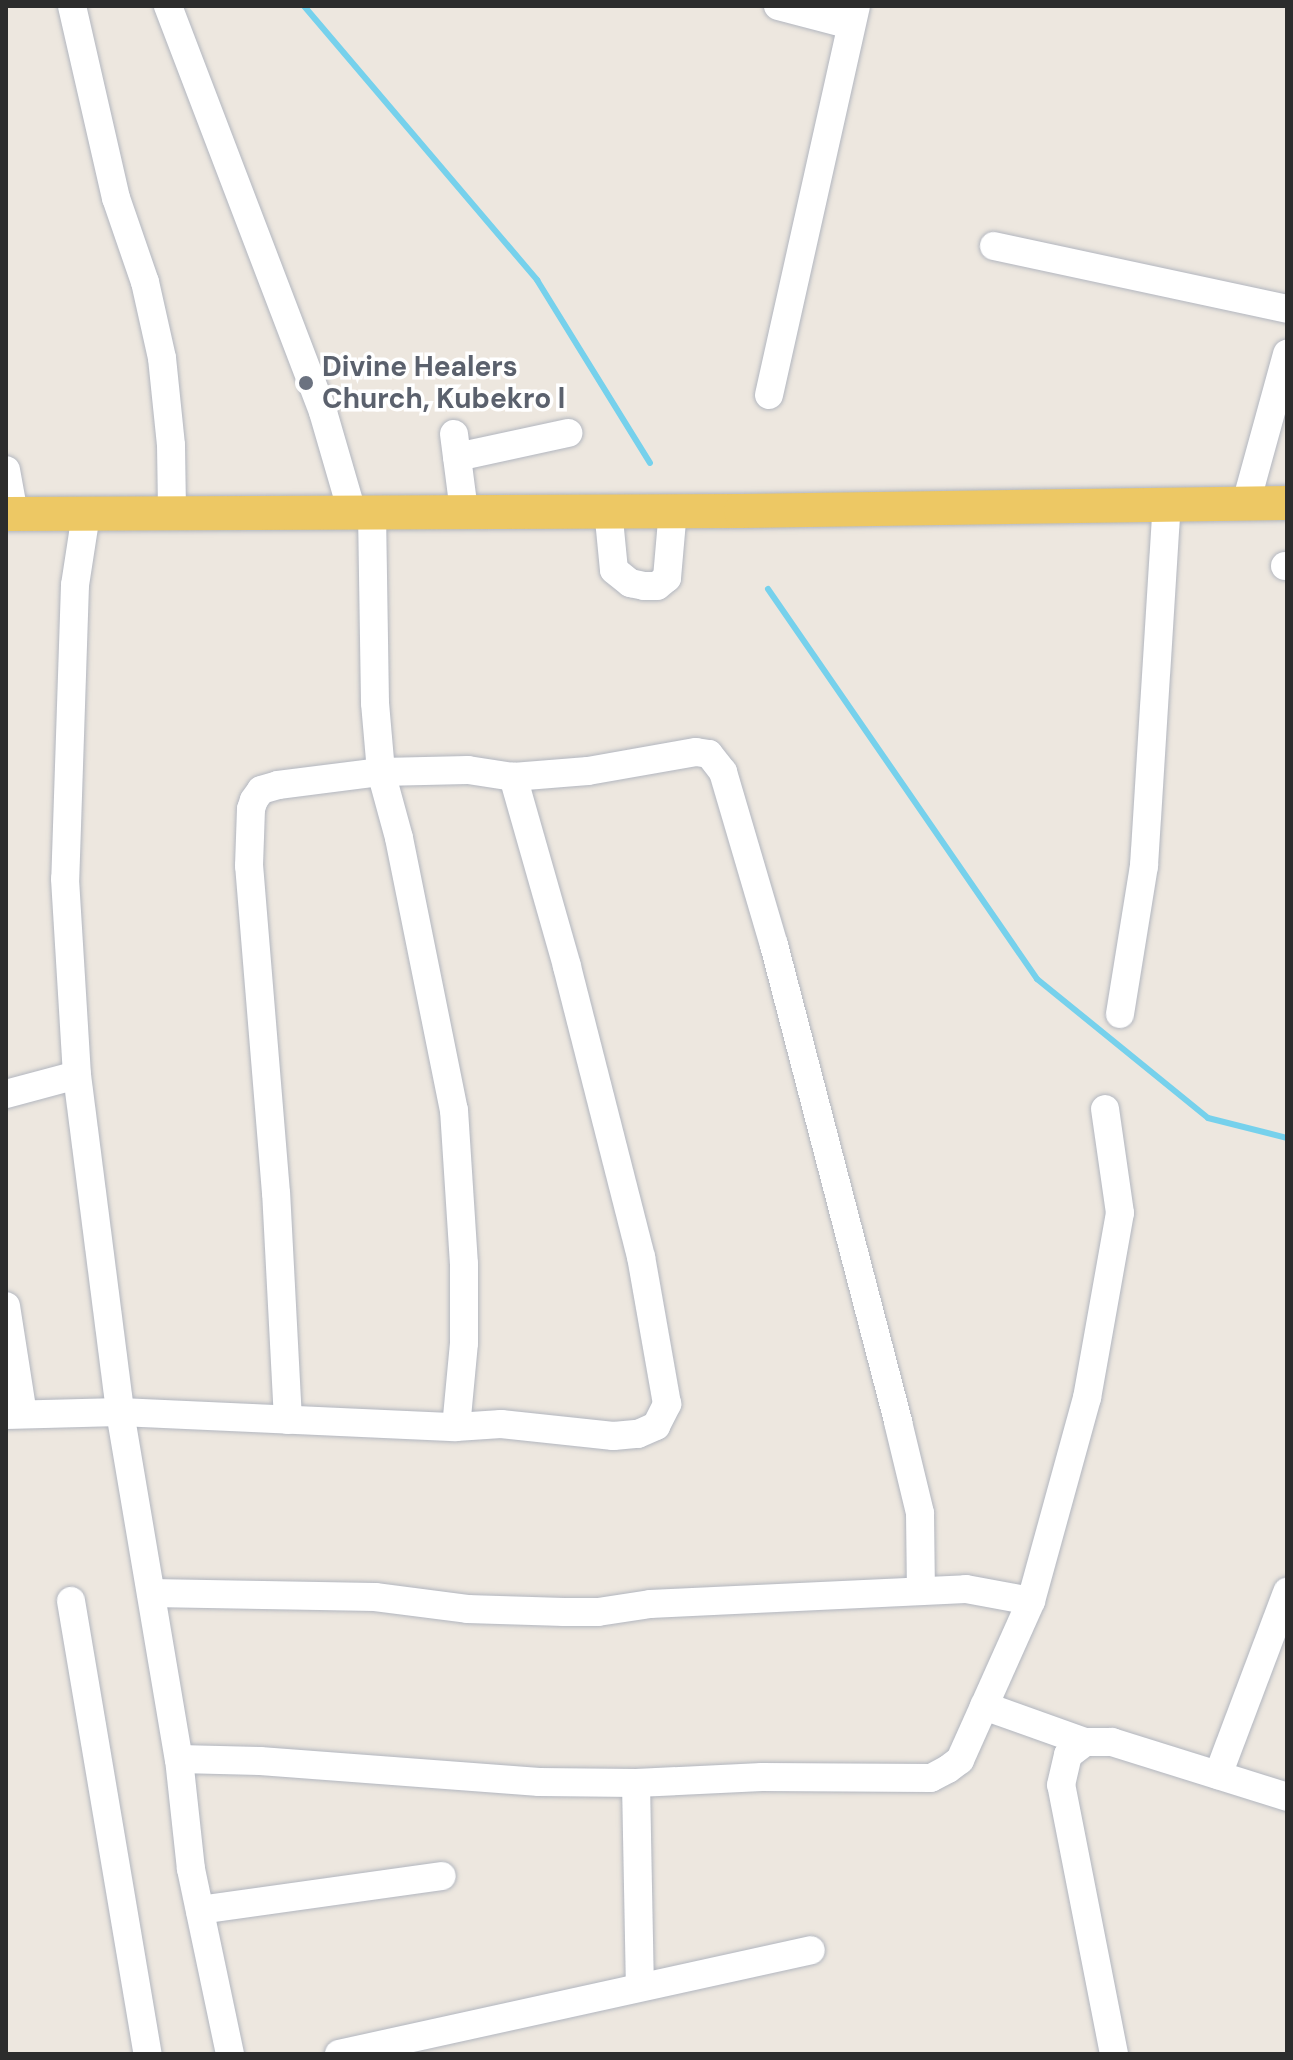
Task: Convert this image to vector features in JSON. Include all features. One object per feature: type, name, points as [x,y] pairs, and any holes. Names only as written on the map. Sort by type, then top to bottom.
[{"type":"main road","points":[[10,514],[1287,503]]},
{"type":"street","points":[[72,6],[116,198],[145,282],[162,358],[171,445],[172,512]]},
{"type":"street","points":[[168,6],[362,512],[381,772],[399,838],[454,1110],[464,1264],[464,1343],[456,1427]]},
{"type":"street","points":[[769,395],[853,16],[778,6]]},
{"type":"street","points":[[994,246],[1287,309]]},
{"type":"street","points":[[1246,503],[1287,354]]},
{"type":"street","points":[[464,511],[455,446],[568,433]]},
{"type":"street","points":[[6,470],[10,514]]},
{"type":"street","points":[[1120,1014],[1144,866],[1167,505]]},
{"type":"street","points":[[608,509],[614,570],[630,583],[644,586],[657,586],[667,578],[673,510]]},
{"type":"street","points":[[86,514],[75,585],[65,879],[77,1075],[120,1412],[179,1759],[191,1869],[230,2054]]},
{"type":"street","points":[[288,1420],[276,1193],[255,962],[251,809],[261,790],[278,785],[381,772],[468,770],[513,777],[588,771],[696,752],[709,754],[723,772],[774,945],[898,1422],[920,1513],[921,1591]]},
{"type":"street","points":[[6,1306],[14,1414],[120,1412],[456,1427],[501,1424],[613,1436],[638,1434],[656,1426],[667,1404],[641,1257],[567,966],[513,777]]},
{"type":"street","points":[[6,1094],[77,1075]]},
{"type":"street","points":[[179,1759],[274,1762],[481,1781],[636,1783],[762,1777],[931,1778],[960,1760],[1031,1601],[1087,1398],[1120,1213],[1105,1109]]},
{"type":"street","points":[[151,1593],[375,1597],[467,1609],[598,1612],[650,1604],[966,1589],[1031,1601]]},
{"type":"street","points":[[1218,1775],[1287,1592]]},
{"type":"street","points":[[71,1601],[148,2054]]},
{"type":"street","points":[[984,1706],[1085,1742],[1112,1742],[1287,1797]]},
{"type":"street","points":[[1085,1742],[1068,1755],[1061,1785],[1114,2054]]},
{"type":"street","points":[[636,1783],[640,1987]]},
{"type":"street","points":[[200,1910],[442,1876]]},
{"type":"street","points":[[339,2054],[811,1950]]},
{"type":"waterway","points":[[304,6],[537,280],[650,463]]},
{"type":"waterway","points":[[768,589],[1037,979],[1208,1118],[1287,1138]]},
{"type":"place","name":"Divine Healers Church, Kubekro l","points":[[306,383]]}]
